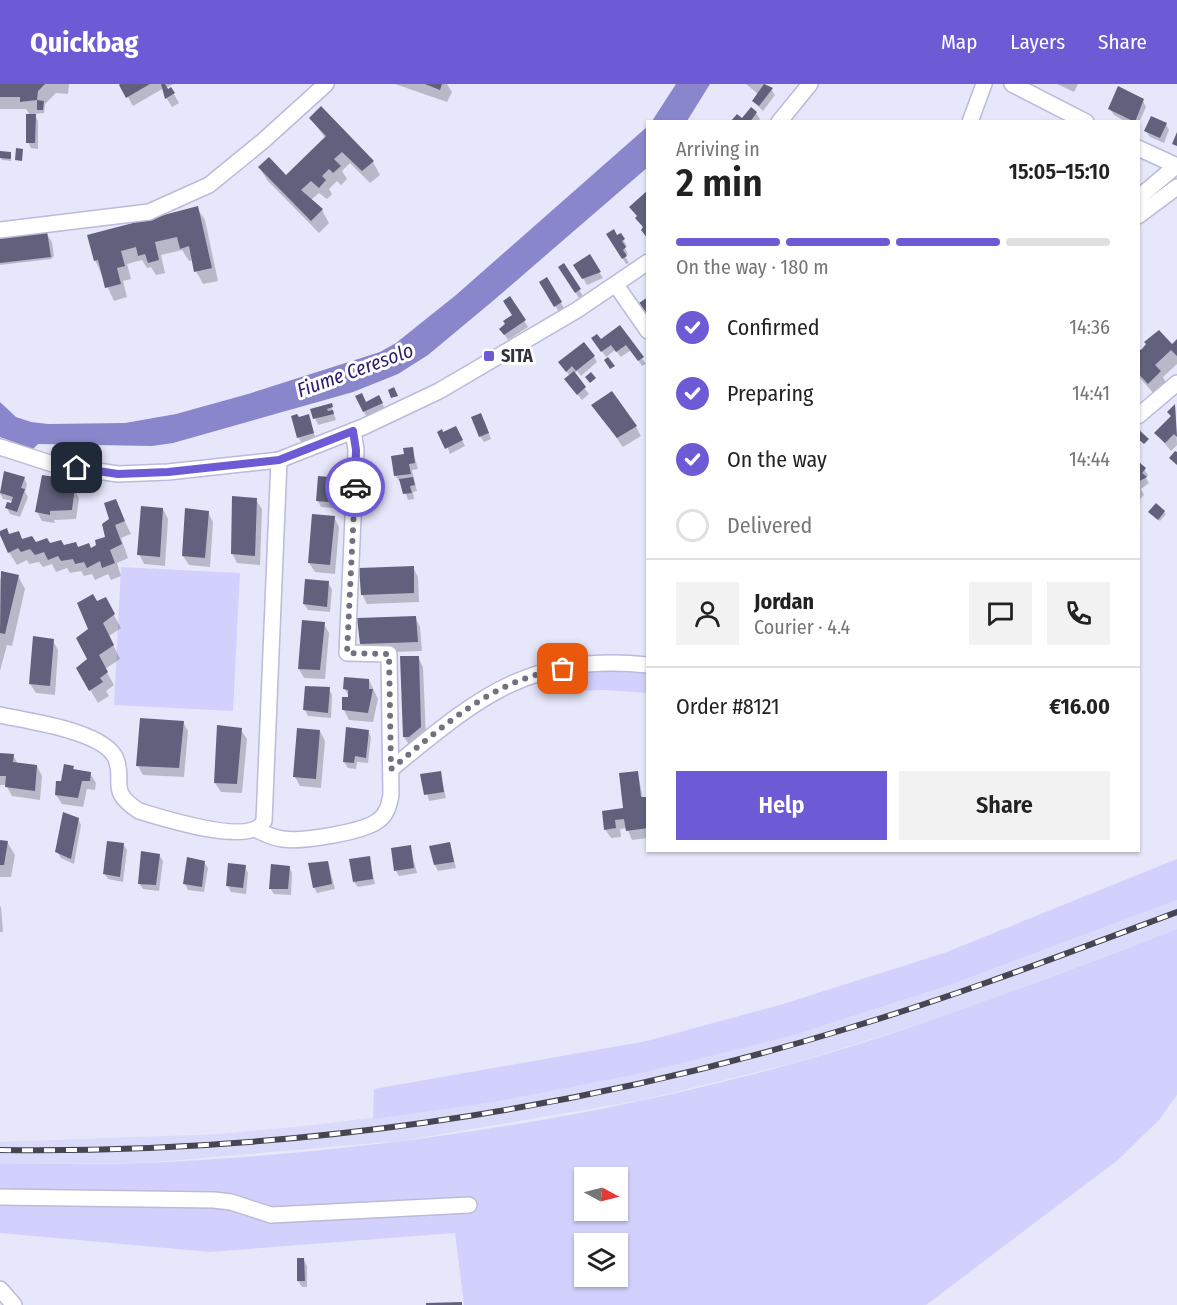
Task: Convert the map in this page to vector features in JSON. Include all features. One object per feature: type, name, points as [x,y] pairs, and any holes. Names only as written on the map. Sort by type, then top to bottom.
[{"type":"street","points":[[0,230],[149,212],[209,185],[263,141],[326,84]]},
{"type":"street","points":[[781,120],[810,84]]},
{"type":"street","points":[[971,120],[984,84]]},
{"type":"street","points":[[1012,84],[1082,120]]},
{"type":"street","points":[[1140,149],[1177,166],[1140,196]]},
{"type":"street","points":[[1140,215],[1177,187]]},
{"type":"street","points":[[0,447],[56,465],[118,474],[168,472],[279,460],[353,431],[439,392],[616,285],[646,263]]},
{"type":"street","points":[[616,285],[646,327]]},
{"type":"street","points":[[1140,414],[1177,383]]},
{"type":"street","points":[[0,715],[73,731],[110,750],[117,765],[120,791],[129,805],[139,811],[213,830],[249,832],[257,830],[285,839],[370,826],[379,821],[388,807],[391,769],[389,654],[347,653],[356,450],[353,431]]},
{"type":"street","points":[[257,830],[264,821],[279,460]]},
{"type":"street","points":[[391,769],[474,703],[505,684],[540,672],[587,665],[646,665]]},
{"type":"street","points":[[0,1197],[214,1200],[231,1202],[271,1215],[469,1205]]},
{"type":"street","points":[[0,1289],[14,1305]]},
{"type":"shaded area","points":[[121,567],[240,573],[233,711],[114,705]]},
{"type":"shaded area","points":[[601,667],[646,670],[646,693],[604,690],[561,691],[561,672]]},
{"type":"shaded area","points":[[1177,859],[1177,900],[950,985],[791,1036],[638,1074],[495,1102],[373,1119],[374,1089],[647,1041],[783,1004],[944,953]]},
{"type":"shaded area","points":[[1177,900],[1177,929],[958,1012],[798,1062],[643,1100],[401,1141],[144,1163],[0,1164],[0,1142],[219,1134],[314,1125],[495,1102],[638,1074],[791,1036],[950,985]]},
{"type":"shaded area","points":[[1177,929],[1177,1095],[1159,1120],[1118,1160],[926,1305],[464,1305],[455,1233],[210,1252],[0,1233],[0,1164],[146,1163],[311,1151],[475,1131],[557,1117],[719,1083],[799,1062],[942,1016]]},
{"type":"water","points":[[676,84],[710,84],[688,120],[653,120]]},
{"type":"water","name":"Fiume Ceresolo","points":[[646,128],[646,169],[428,355],[398,374],[353,392],[173,443],[152,446],[38,444],[33,449],[0,437],[0,402],[16,417],[48,424],[125,423],[176,414],[248,394],[380,352],[396,343],[456,295]]},
{"type":"building","points":[[0,84],[45,84],[38,91],[37,100],[20,102],[20,97],[0,97]]},
{"type":"building","points":[[120,84],[150,84],[126,98],[119,85]]},
{"type":"building","points":[[161,84],[165,84],[168,89],[171,87],[175,93],[165,99]]},
{"type":"building","points":[[425,84],[442,84],[440,90]]},
{"type":"building","points":[[764,84],[773,88],[759,106],[752,101]]},
{"type":"building","points":[[1118,86],[1144,99],[1136,120],[1131,120],[1108,109]]},
{"type":"building","points":[[37,100],[44,101],[43,110],[37,110]]},
{"type":"building","points":[[321,106],[374,161],[362,171],[342,152],[334,159],[341,166],[333,173],[329,169],[322,176],[326,180],[319,188],[311,181],[301,190],[323,209],[311,221],[258,167],[269,157],[286,175],[326,136],[309,118]]},
{"type":"building","points":[[751,107],[757,112],[751,120],[732,120],[737,114],[742,118]]},
{"type":"building","points":[[26,114],[36,114],[35,143],[26,143]]},
{"type":"building","points":[[1151,116],[1167,123],[1160,138],[1144,131]]},
{"type":"building","points":[[1177,132],[1177,146],[1172,144]]},
{"type":"building","points":[[16,148],[23,149],[22,161],[15,160]]},
{"type":"building","points":[[0,151],[11,152],[11,159],[0,158]]},
{"type":"building","points":[[646,192],[646,236],[641,230],[643,227],[635,218],[637,216],[629,207]]},
{"type":"building","points":[[198,206],[212,268],[194,272],[189,246],[180,249],[177,237],[155,242],[159,260],[148,263],[145,254],[138,256],[136,247],[121,251],[125,266],[117,268],[121,284],[105,288],[98,260],[94,261],[87,235]]},
{"type":"building","points":[[614,229],[617,235],[621,233],[625,239],[622,241],[626,247],[623,250],[627,256],[622,259],[606,234]]},
{"type":"building","points":[[47,231],[51,257],[0,263],[0,236]]},
{"type":"building","points":[[590,254],[601,272],[582,279],[573,265]]},
{"type":"building","points":[[564,263],[581,289],[575,293],[558,267]]},
{"type":"building","points":[[547,277],[562,302],[554,307],[539,282]]},
{"type":"building","points":[[510,296],[526,320],[504,335],[499,329],[505,324],[503,321],[512,315],[503,301]]},
{"type":"building","points":[[646,298],[646,312],[639,303]]},
{"type":"building","points":[[620,325],[644,357],[638,361],[626,345],[616,352],[611,345],[601,352],[591,338],[597,334],[601,339]]},
{"type":"building","points":[[1159,330],[1172,344],[1177,339],[1177,356],[1171,350],[1155,365],[1161,371],[1148,384],[1140,375],[1140,349],[1146,344],[1144,342]]},
{"type":"building","points":[[584,342],[595,356],[576,371],[572,366],[566,372],[558,362]]},
{"type":"building","points":[[608,357],[615,366],[610,369],[604,360]]},
{"type":"building","points":[[574,371],[586,387],[577,395],[564,379]]},
{"type":"building","points":[[591,372],[596,378],[590,383],[585,377]]},
{"type":"building","points":[[394,387],[398,396],[391,398],[388,390]]},
{"type":"building","points":[[612,391],[637,426],[617,438],[591,405]]},
{"type":"building","points":[[362,393],[366,402],[379,395],[383,403],[363,412],[355,396]]},
{"type":"building","points":[[332,403],[333,407],[327,409],[328,411],[333,410],[334,414],[313,419],[310,409]]},
{"type":"building","points":[[1175,404],[1177,437],[1174,434],[1165,443],[1154,433],[1171,416],[1167,412]]},
{"type":"building","points":[[481,413],[489,433],[479,437],[471,417]]},
{"type":"building","points":[[297,414],[299,417],[309,414],[314,433],[297,438],[291,416]]},
{"type":"building","points":[[456,426],[463,440],[445,449],[437,432],[442,429],[443,432]]},
{"type":"building","points":[[1140,431],[1149,439],[1144,444],[1140,441]]},
{"type":"building","points":[[413,447],[415,463],[409,464],[411,474],[394,476],[391,456],[404,454],[403,448]]},
{"type":"building","points":[[1175,451],[1177,452],[1177,465],[1169,458]]},
{"type":"building","points":[[1140,463],[1146,468],[1142,473],[1147,477],[1140,481]]},
{"type":"building","points":[[370,469],[370,474],[382,473],[382,482],[371,483],[371,491],[363,491],[362,470]]},
{"type":"building","points":[[4,471],[25,477],[21,488],[25,489],[17,512],[5,508],[7,502],[11,503],[13,497],[0,493]]},
{"type":"building","points":[[42,475],[63,478],[63,484],[75,487],[72,510],[50,511],[50,515],[35,512]]},
{"type":"building","points":[[318,476],[342,478],[341,503],[316,501]]},
{"type":"building","points":[[413,477],[415,485],[410,486],[412,493],[403,494],[399,479]]},
{"type":"building","points":[[232,496],[257,498],[255,556],[231,554]]},
{"type":"building","points":[[116,499],[125,521],[115,525],[122,544],[110,550],[115,563],[102,568],[100,561],[87,568],[84,562],[75,564],[73,559],[61,561],[58,556],[48,560],[44,552],[35,555],[30,549],[21,552],[18,548],[8,553],[0,535],[0,531],[7,528],[9,534],[19,531],[22,539],[32,536],[36,542],[47,538],[50,543],[61,540],[64,545],[76,542],[78,547],[89,543],[91,548],[96,545],[95,540],[105,537],[102,524],[109,519],[104,503]]},
{"type":"building","points":[[1156,503],[1165,511],[1158,520],[1148,512]]},
{"type":"building","points":[[141,506],[163,508],[160,557],[137,555]]},
{"type":"building","points":[[185,508],[209,511],[205,558],[182,556]]},
{"type":"building","points":[[312,514],[335,516],[330,565],[308,563]]},
{"type":"building","points":[[414,566],[414,593],[361,595],[359,568]]},
{"type":"building","points":[[1,571],[19,575],[5,634],[0,633]]},
{"type":"building","points":[[305,579],[329,581],[327,607],[303,604]]},
{"type":"building","points":[[93,594],[97,601],[106,597],[115,614],[103,623],[114,645],[99,655],[108,672],[100,678],[103,682],[89,691],[76,668],[87,659],[76,638],[88,629],[77,603]]},
{"type":"building","points":[[416,616],[418,642],[360,644],[357,618]]},
{"type":"building","points":[[302,620],[325,622],[320,670],[298,669]]},
{"type":"building","points":[[33,636],[54,639],[50,686],[29,684]]},
{"type":"building","points":[[400,656],[419,656],[421,727],[409,737],[403,737]]},
{"type":"building","points":[[344,677],[369,679],[369,689],[373,689],[368,713],[342,710],[342,697],[348,697],[348,690],[343,689]]},
{"type":"building","points":[[305,686],[330,687],[328,713],[303,710]]},
{"type":"building","points":[[140,718],[184,721],[179,768],[136,766]]},
{"type":"building","points":[[217,725],[242,728],[237,784],[214,783]]},
{"type":"building","points":[[346,727],[369,730],[366,758],[355,756],[354,763],[343,762]]},
{"type":"building","points":[[297,728],[320,730],[316,779],[293,777]]},
{"type":"building","points":[[0,753],[14,754],[13,762],[37,765],[35,791],[5,787],[6,776],[0,776]]},
{"type":"building","points":[[64,764],[74,766],[73,769],[91,772],[90,781],[82,781],[78,798],[55,795],[56,781],[61,781]]},
{"type":"building","points":[[441,771],[444,792],[424,795],[420,774]]},
{"type":"building","points":[[638,771],[641,797],[646,797],[646,828],[626,831],[624,819],[615,820],[616,828],[604,830],[602,811],[623,808],[619,773]]},
{"type":"building","points":[[63,812],[79,818],[71,859],[55,852]]},
{"type":"building","points":[[0,840],[8,841],[4,865],[0,865]]},
{"type":"building","points":[[107,841],[124,843],[120,877],[103,874]]},
{"type":"building","points":[[450,842],[454,862],[434,865],[429,846]]},
{"type":"building","points":[[411,845],[414,868],[394,871],[391,848]]},
{"type":"building","points":[[141,851],[160,854],[156,885],[138,884]]},
{"type":"building","points":[[370,856],[373,879],[353,882],[349,859]]},
{"type":"building","points":[[187,857],[205,861],[202,887],[183,884]]},
{"type":"building","points":[[328,861],[332,884],[313,888],[308,863]]},
{"type":"building","points":[[228,863],[246,865],[243,888],[226,886]]},
{"type":"building","points":[[271,864],[290,866],[288,889],[269,889]]},
{"type":"building","points":[[297,1258],[304,1258],[305,1281],[297,1281]]},
{"type":"building","points":[[462,1302],[462,1305],[426,1305],[426,1303]]},
{"type":"railway","points":[[0,1150],[212,1145],[318,1136],[424,1123],[529,1106],[634,1085],[737,1060],[882,1018],[1009,975],[1177,912]]},
{"type":"way so far","points":[[355,487],[347,653],[389,654],[391,769],[474,703],[505,684],[540,672],[563,669]]},
{"type":"place","name":"SITA","points":[[489,356]]},
{"type":"route","points":[[77,468],[118,474],[168,472],[279,460],[353,431],[356,441],[355,487]]}]
